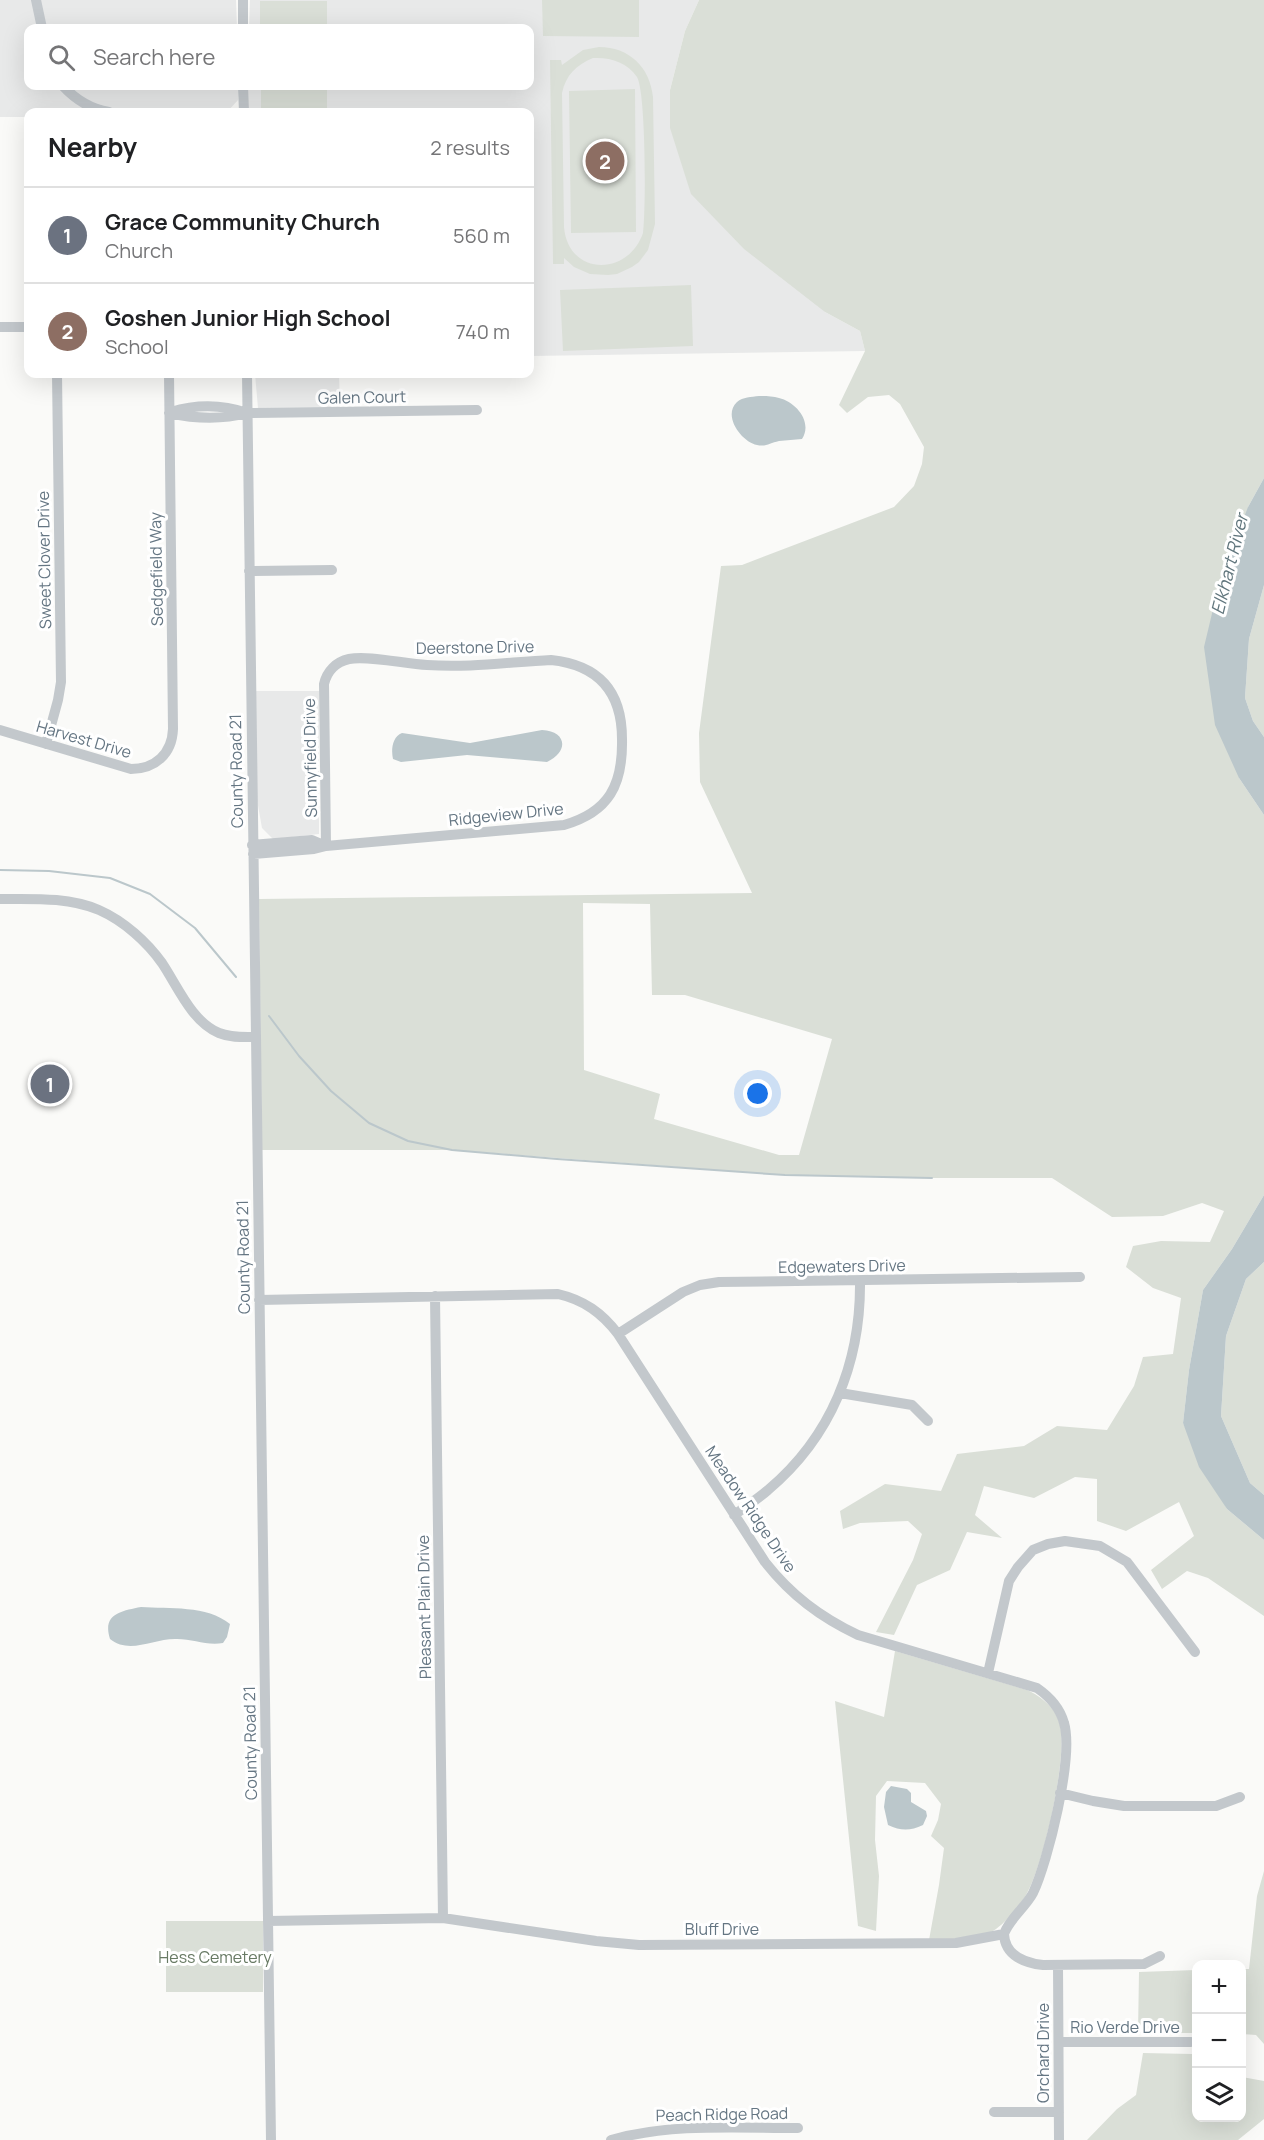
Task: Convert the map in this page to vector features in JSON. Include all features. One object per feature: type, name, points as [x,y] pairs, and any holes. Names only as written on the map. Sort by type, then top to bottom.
[{"type":"street","points":[[36,0],[41,24]]},
{"type":"street","points":[[243,0],[243,24]]},
{"type":"street","points":[[67,90],[83,104],[92,108]]},
{"type":"street","points":[[243,90],[244,108]]},
{"type":"street","points":[[0,327],[24,327]]},
{"type":"street","name":"Sweet Clover Drive","points":[[46,744],[61,682],[57,378]]},
{"type":"street","name":"Sedgefield Way","points":[[159,761],[171,745],[173,729],[169,378]]},
{"type":"street","name":"County Road 21","points":[[247,378],[271,2140]]},
{"type":"street","name":"Galen Court","points":[[169,413],[189,407],[228,406],[247,413],[477,410]]},
{"type":"street","points":[[249,571],[332,570]]},
{"type":"street","name":"Deerstone Drive","points":[[330,671],[342,661],[359,658],[452,666],[552,660],[587,669]]},
{"type":"street","name":"Ridgeview Drive","points":[[252,850],[314,849],[564,825],[587,816],[609,797],[617,783],[622,760],[620,711],[607,688],[587,669]]},
{"type":"street","name":"Sunnyfield Drive","points":[[327,846],[324,694],[326,677],[330,671]]},
{"type":"street","name":"Harvest Drive","points":[[0,730],[130,769],[144,768],[159,761]]},
{"type":"street","points":[[0,899],[64,900],[102,911],[141,938],[160,961],[191,1009],[206,1025],[219,1033],[231,1036],[256,1037]]},
{"type":"street","name":"Edgewaters Drive","points":[[618,1334],[683,1292],[700,1285],[719,1282],[1080,1278]]},
{"type":"street","points":[[734,1515],[767,1491],[803,1454],[819,1433],[840,1393],[855,1351],[861,1311],[860,1281]]},
{"type":"street","name":"Meadow Ridge Drive","points":[[259,1300],[558,1294],[584,1302],[601,1315],[618,1334],[734,1515],[780,1581],[799,1599],[835,1624],[883,1644],[1037,1689],[1053,1701],[1061,1713],[1066,1734],[1067,1759],[1039,1880],[1031,1896],[1004,1934]]},
{"type":"street","name":"Pleasant Plain Drive","points":[[435,1296],[443,1918]]},
{"type":"street","points":[[840,1393],[912,1405],[928,1420]]},
{"type":"street","points":[[988,1673],[1010,1581],[1017,1566],[1033,1550],[1065,1541],[1100,1546],[1127,1562],[1196,1652]]},
{"type":"street","points":[[1060,1793],[1124,1806],[1216,1806],[1240,1797]]},
{"type":"street","name":"Bluff Drive","points":[[268,1921],[443,1918],[618,1944],[639,1945],[956,1943],[1004,1934]]},
{"type":"street","points":[[1004,1934],[1005,1944],[1022,1961],[1043,1965],[1144,1964],[1160,1956]]},
{"type":"street","name":"Orchard Drive","points":[[1058,1965],[1059,2140]]},
{"type":"street","name":"Rio Verde Drive","points":[[1059,2042],[1191,2042]]},
{"type":"street","points":[[994,2112],[1059,2112]]},
{"type":"street","name":"Peach Ridge Road","points":[[610,2140],[636,2133],[666,2129],[798,2128]]},
{"type":"shaded area","points":[[0,0],[236,0],[237,24],[24,24],[24,90],[239,90],[238,100],[231,108],[24,108],[24,117],[0,117]]},
{"type":"shaded area","points":[[250,0],[699,0],[685,31],[670,90],[825,312],[860,331],[865,351],[534,356],[534,108],[248,108],[247,90],[534,90],[534,24],[249,24]]},
{"type":"shaded area","points":[[255,378],[339,378],[340,407],[258,408]]},
{"type":"shaded area","points":[[255,691],[319,691],[319,834],[273,839],[262,828],[257,800]]},
{"type":"green space","points":[[542,0],[639,0],[639,37],[543,36]]},
{"type":"green space","points":[[699,0],[1264,0],[1264,478],[1248,507],[1239,778],[1264,815],[1264,1195],[1232,1249],[1203,1290],[1189,1370],[1183,1423],[1227,1509],[1264,1540],[1264,1616],[1208,1578],[1187,1571],[1162,1589],[1151,1570],[1194,1536],[1179,1502],[1126,1531],[1097,1521],[1097,1479],[1075,1477],[1034,1498],[984,1486],[975,1515],[1002,1538],[967,1532],[950,1570],[917,1585],[894,1635],[876,1632],[913,1560],[922,1534],[908,1521],[860,1523],[843,1529],[840,1511],[885,1484],[941,1491],[957,1454],[1024,1446],[1057,1426],[1107,1430],[1134,1386],[1143,1357],[1173,1354],[1181,1298],[1153,1288],[1126,1267],[1133,1246],[1161,1241],[1210,1242],[1224,1211],[1202,1203],[1163,1216],[1112,1217],[1052,1178],[785,1175],[452,1150],[262,1150],[259,899],[752,893],[700,782],[699,733],[721,566],[742,565],[894,507],[914,486],[922,464],[924,447],[900,404],[889,395],[868,397],[847,413],[839,405],[865,351],[860,331],[825,312],[744,249],[691,194],[670,128],[670,90],[685,31]],"holes":[[[583,903],[650,904],[652,995],[685,995],[832,1039],[799,1155],[779,1155],[654,1119],[660,1094],[584,1070]]]},
{"type":"green space","points":[[260,1],[327,1],[327,24],[260,24]]},
{"type":"green space","points":[[599,47],[610,48],[628,55],[643,68],[653,97],[655,224],[648,250],[639,262],[617,274],[590,274],[574,267],[564,258],[564,264],[553,264],[550,60],[561,60],[562,65],[583,50]],"holes":[[[593,58],[623,64],[637,77],[644,127],[645,178],[643,233],[625,258],[599,265],[587,262],[576,255],[568,243],[564,227],[562,93],[566,81],[577,67]]]},
{"type":"green space","points":[[635,89],[636,232],[571,233],[569,91]]},
{"type":"green space","points":[[261,90],[327,90],[327,108],[261,108]]},
{"type":"green space","points":[[691,285],[693,346],[563,351],[560,290]]},
{"type":"green space","points":[[1264,585],[1264,737],[1253,721],[1245,698],[1249,639]]},
{"type":"green space","points":[[1264,1262],[1264,1495],[1250,1483],[1221,1416],[1226,1336],[1246,1279]]},
{"type":"green space","points":[[895,1651],[1027,1690],[1048,1704],[1060,1725],[1062,1740],[1057,1785],[1040,1861],[1033,1881],[1023,1900],[1008,1918],[996,1929],[981,1936],[929,1940],[944,1848],[931,1836],[938,1820],[941,1804],[925,1783],[887,1781],[876,1796],[875,1840],[879,1876],[876,1931],[858,1926],[835,1701],[884,1717]]},
{"type":"green space","points":[[1264,1871],[1264,2044],[1256,2035],[1246,2034],[1246,1969],[1249,1969],[1257,1896]]},
{"type":"green space","name":"Hess Cemetery","points":[[166,1921],[263,1921],[263,1992],[166,1992]]},
{"type":"green space","points":[[1192,1970],[1192,2033],[1138,2033],[1139,1972]]},
{"type":"green space","points":[[1143,2053],[1192,2054],[1192,2122],[1246,2122],[1246,2078],[1264,2081],[1264,2119],[1238,2140],[1087,2140],[1117,2109],[1136,2095]]},
{"type":"water","points":[[759,396],[779,398],[797,408],[805,426],[802,439],[760,445],[751,443],[740,434],[733,421],[733,408],[742,399]]},
{"type":"water","name":"Elkhart River","points":[[1264,478],[1264,585],[1249,639],[1245,698],[1253,721],[1264,737],[1264,815],[1239,778],[1215,725],[1204,647],[1220,580],[1248,507]]},
{"type":"water","points":[[542,730],[556,734],[562,743],[559,753],[547,762],[467,755],[401,762],[393,759],[393,744],[396,737],[402,733],[470,743]]},
{"type":"water","points":[[1264,1195],[1264,1262],[1246,1279],[1226,1336],[1221,1416],[1250,1483],[1264,1495],[1264,1540],[1227,1509],[1199,1467],[1183,1423],[1189,1370],[1203,1290],[1232,1249]]},
{"type":"water","points":[[141,1607],[187,1609],[210,1614],[230,1624],[227,1637],[223,1643],[217,1644],[168,1639],[134,1646],[118,1644],[110,1639],[108,1631],[111,1619],[120,1612]]},
{"type":"water","points":[[891,1786],[907,1789],[911,1793],[911,1802],[926,1811],[927,1816],[923,1825],[906,1830],[888,1825],[884,1807],[886,1792]]},
{"type":"waterway","points":[[0,870],[49,871],[110,878],[150,894],[195,928],[236,977]]},
{"type":"waterway","points":[[269,1016],[299,1056],[331,1091],[369,1123],[408,1141],[452,1150],[557,1159],[785,1175],[932,1178]]},
{"type":"place","name":"Goshen Junior High School","points":[[605,161]]},
{"type":"place","name":"Grace Community Church","points":[[50,1084]]}]
